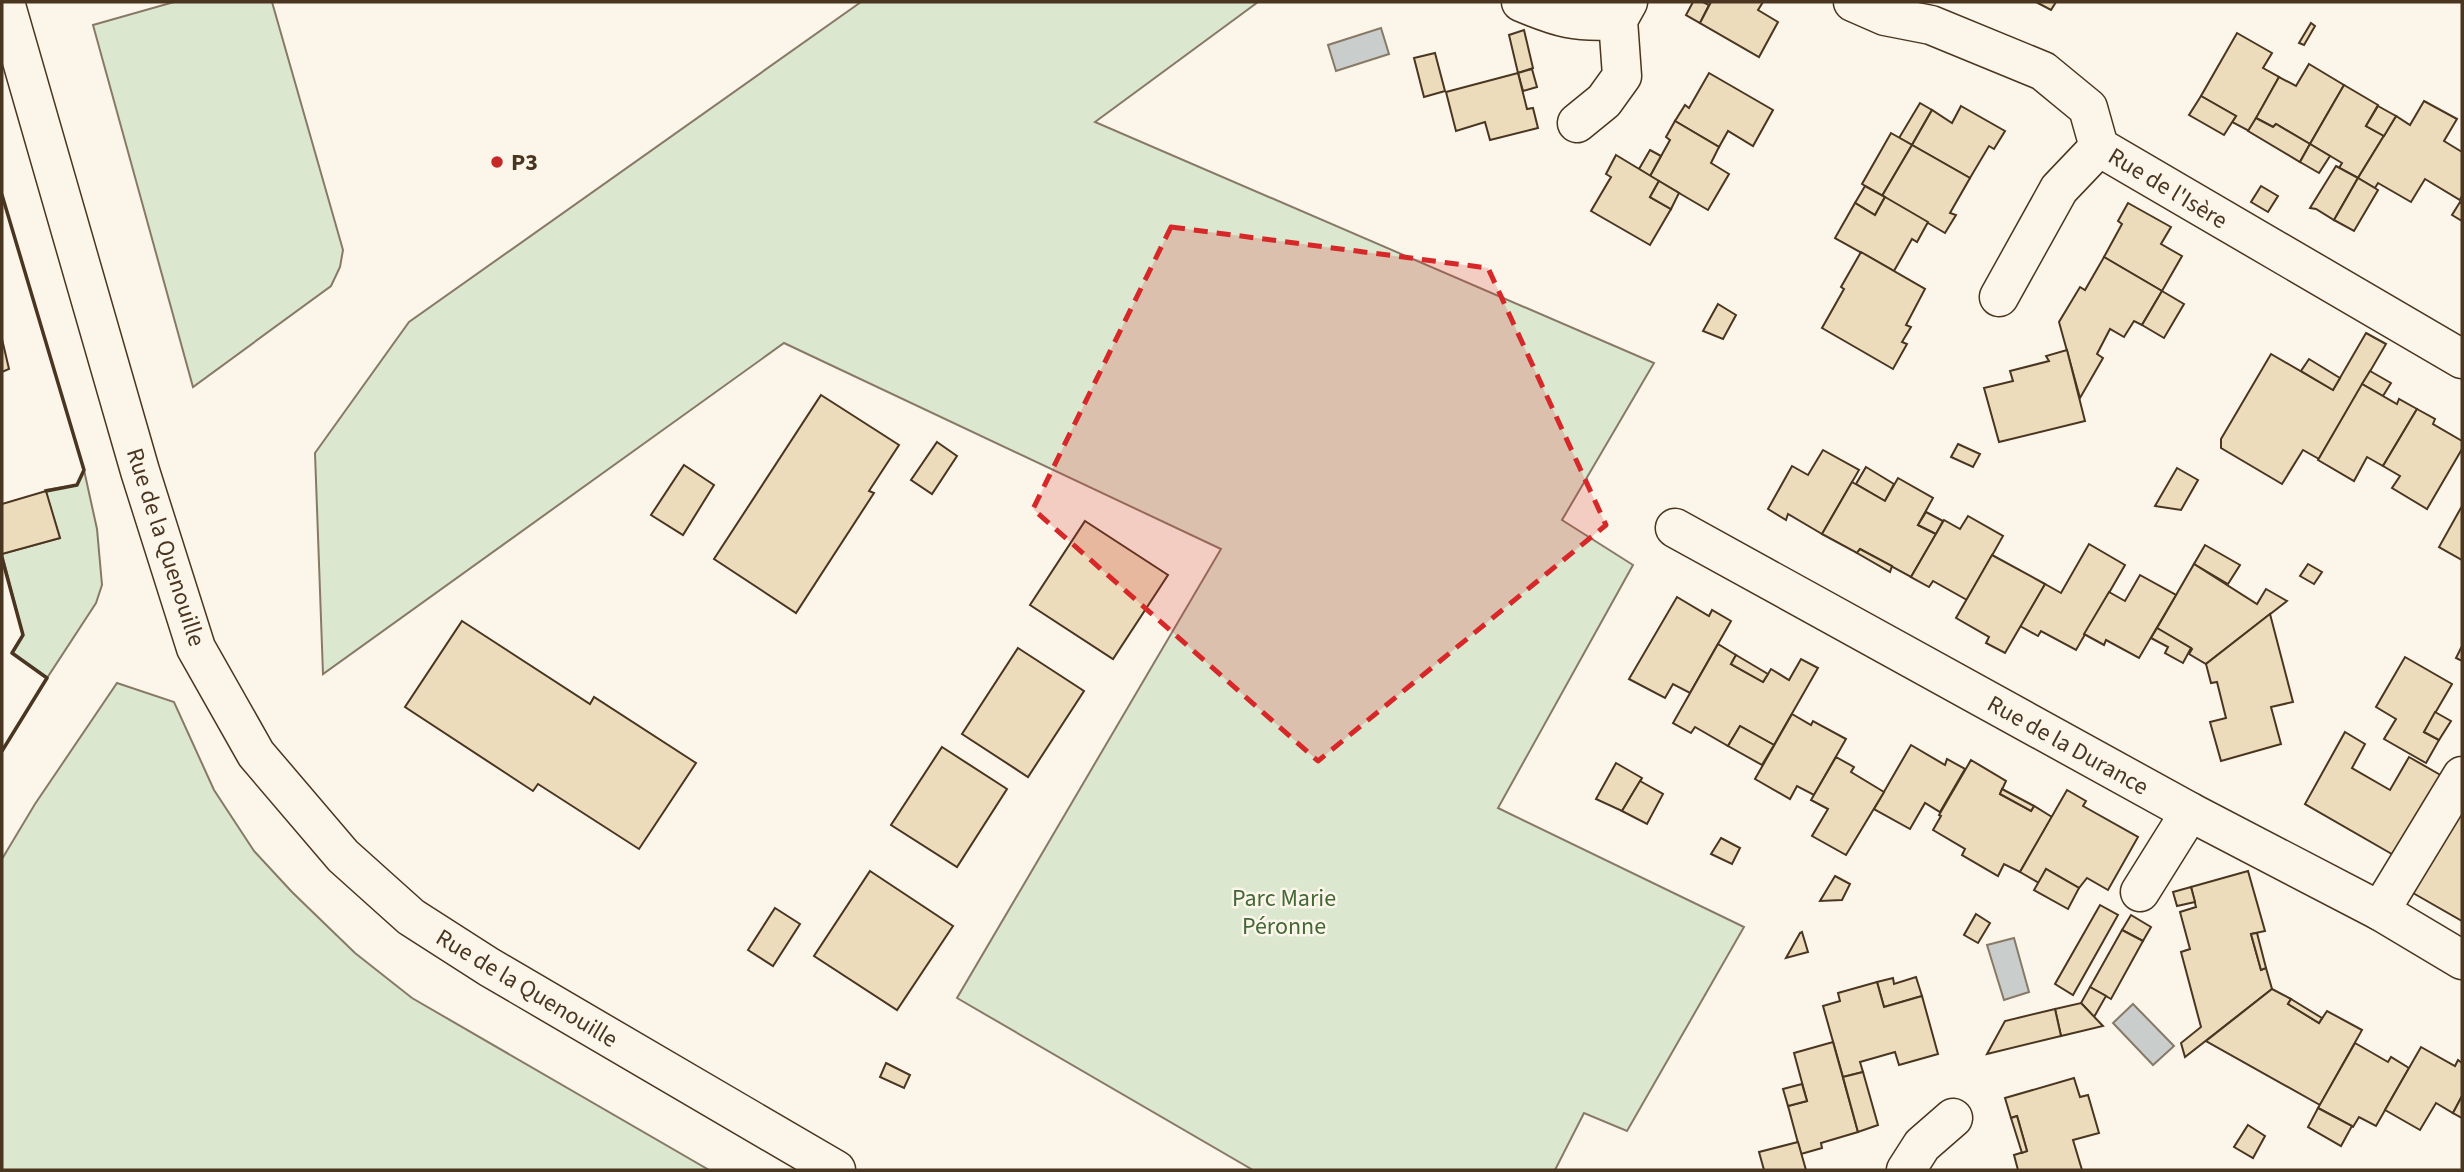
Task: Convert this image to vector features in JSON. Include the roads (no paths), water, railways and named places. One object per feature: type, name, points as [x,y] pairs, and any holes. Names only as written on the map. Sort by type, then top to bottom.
[{"type":"street","points":[[1521,2],[1558,18],[1588,22],[1623,11],[1622,76],[1604,101],[1577,123]]},
{"type":"street","name":"Rue de l'Isère","points":[[1853,2],[1885,16],[1931,25],[2043,71],[2088,108],[2099,147],[2462,359]]},
{"type":"street","name":"Rue de la Quenouille","points":[[5,5],[140,471],[196,649],[256,754],[344,856],[411,917],[489,967],[836,1170]]},
{"type":"street","points":[[1999,297],[2059,189],[2099,147]]},
{"type":"street","name":"Rue de la Durance","points":[[1675,528],[2190,812],[2380,911],[2462,960]]},
{"type":"street","points":[[2380,911],[2462,776]]},
{"type":"street","points":[[2140,892],[2190,812]]},
{"type":"street","points":[[1906,1170],[1922,1145],[1953,1118]]},
{"type":"place","name":"P3","points":[[497,162]]},
{"type":"park label","name":"Parc Marie Péronne","points":[[1284,912]]}]
